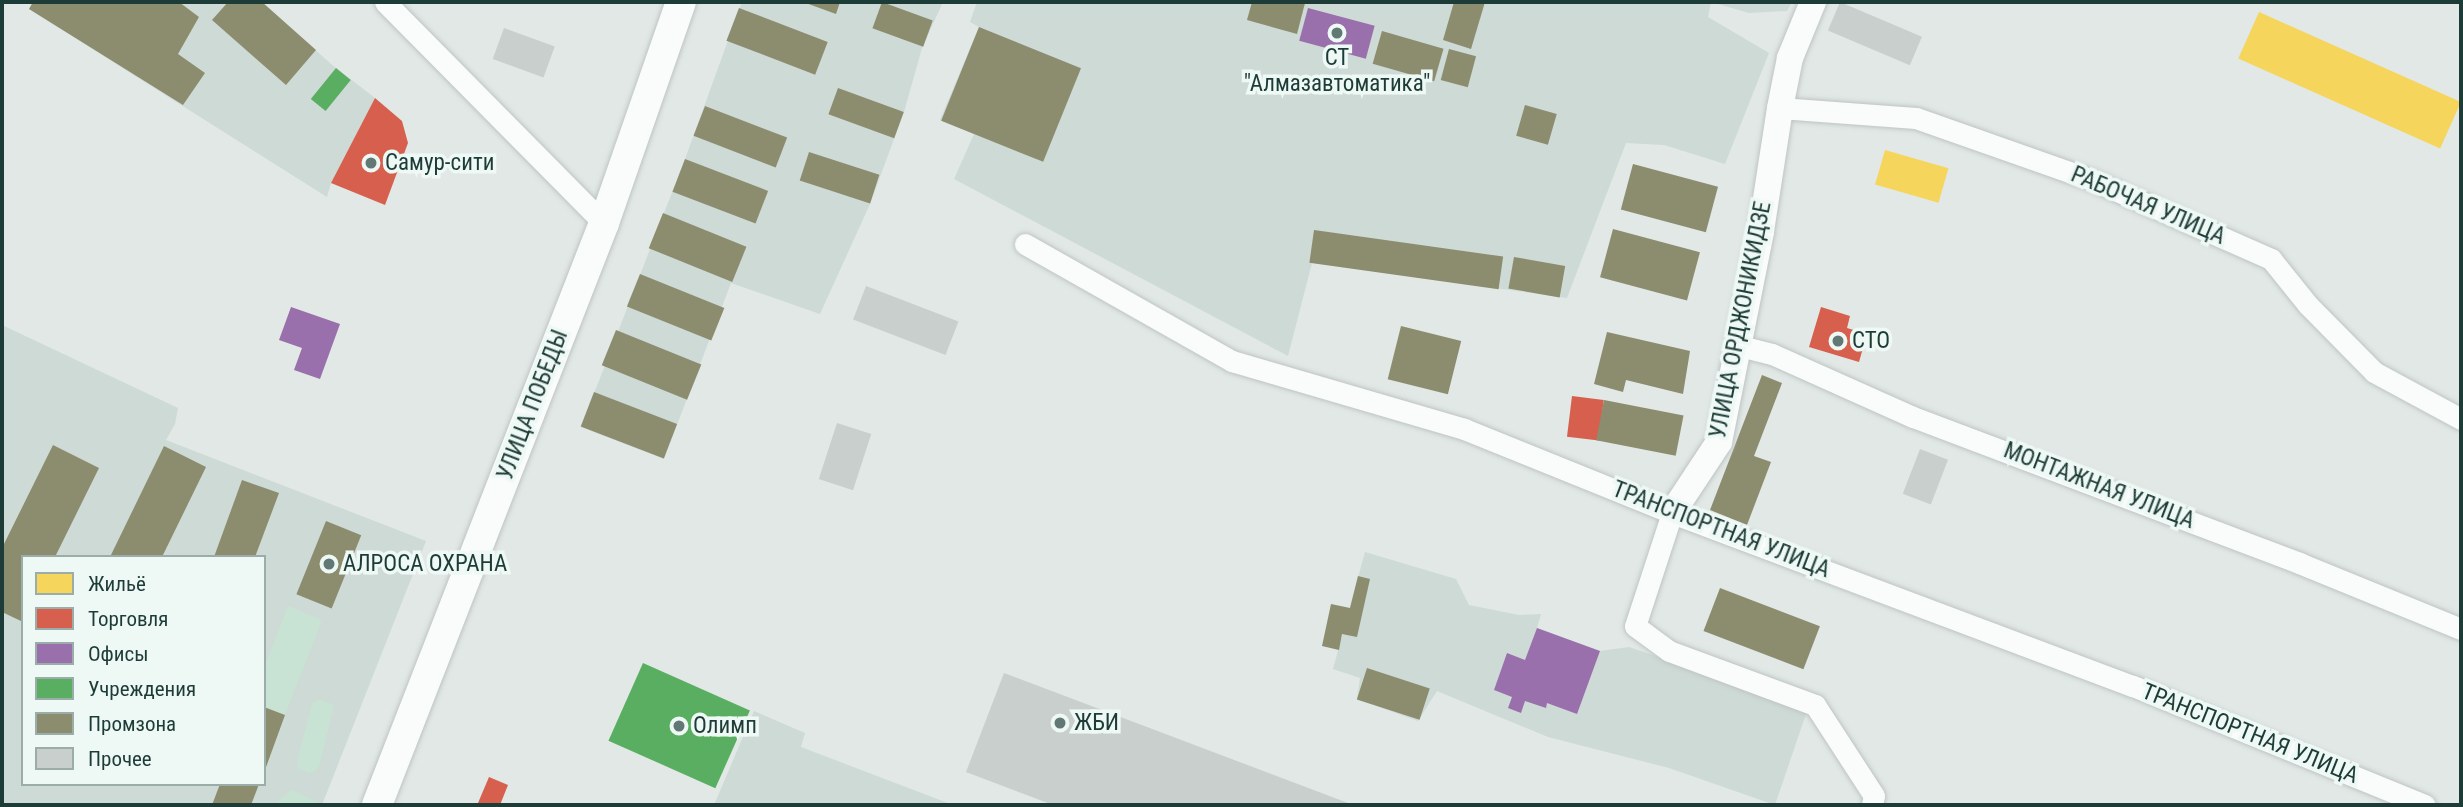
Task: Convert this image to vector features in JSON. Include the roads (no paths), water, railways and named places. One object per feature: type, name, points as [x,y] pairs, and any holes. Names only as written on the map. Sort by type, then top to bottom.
[{"type":"main road","name":"УЛИЦА ПОБЕДЫ","points":[[377,805],[604,223],[681,2]]},
{"type":"street","points":[[385,2],[604,223]]},
{"type":"street","name":"УЛИЦА ОРДЖОНИКИДЗЕ","points":[[1812,2],[1790,58],[1761,231],[1736,345],[1719,442],[1672,513],[1635,626],[1669,651],[1715,665],[1815,705],[1874,796],[1872,805]]},
{"type":"street","name":"РАБОЧАЯ УЛИЦА","points":[[1780,108],[1916,118],[2092,180],[2258,254],[2270,260],[2308,305],[2374,372],[2461,419]]},
{"type":"street","name":"ТРАНСПОРТНАЯ УЛИЦА","points":[[1025,244],[1232,361],[1464,429],[1672,513],[2133,686],[2425,805]]},
{"type":"street","name":"МОНТАЖНАЯ УЛИЦА","points":[[1736,345],[1772,355],[1913,417],[2286,558],[2461,629]]},
{"type":"place","name":"СТ \"Алмазавтоматика\"","points":[[1337,33]]},
{"type":"place","name":"Самур-сити","points":[[371,163]]},
{"type":"place","name":"СТО","points":[[1838,341]]},
{"type":"place","name":"АЛРОСА ОХРАНА","points":[[329,564]]},
{"type":"place","name":"ЖБИ","points":[[1060,723]]},
{"type":"place","name":"Олимп","points":[[679,726]]}]
